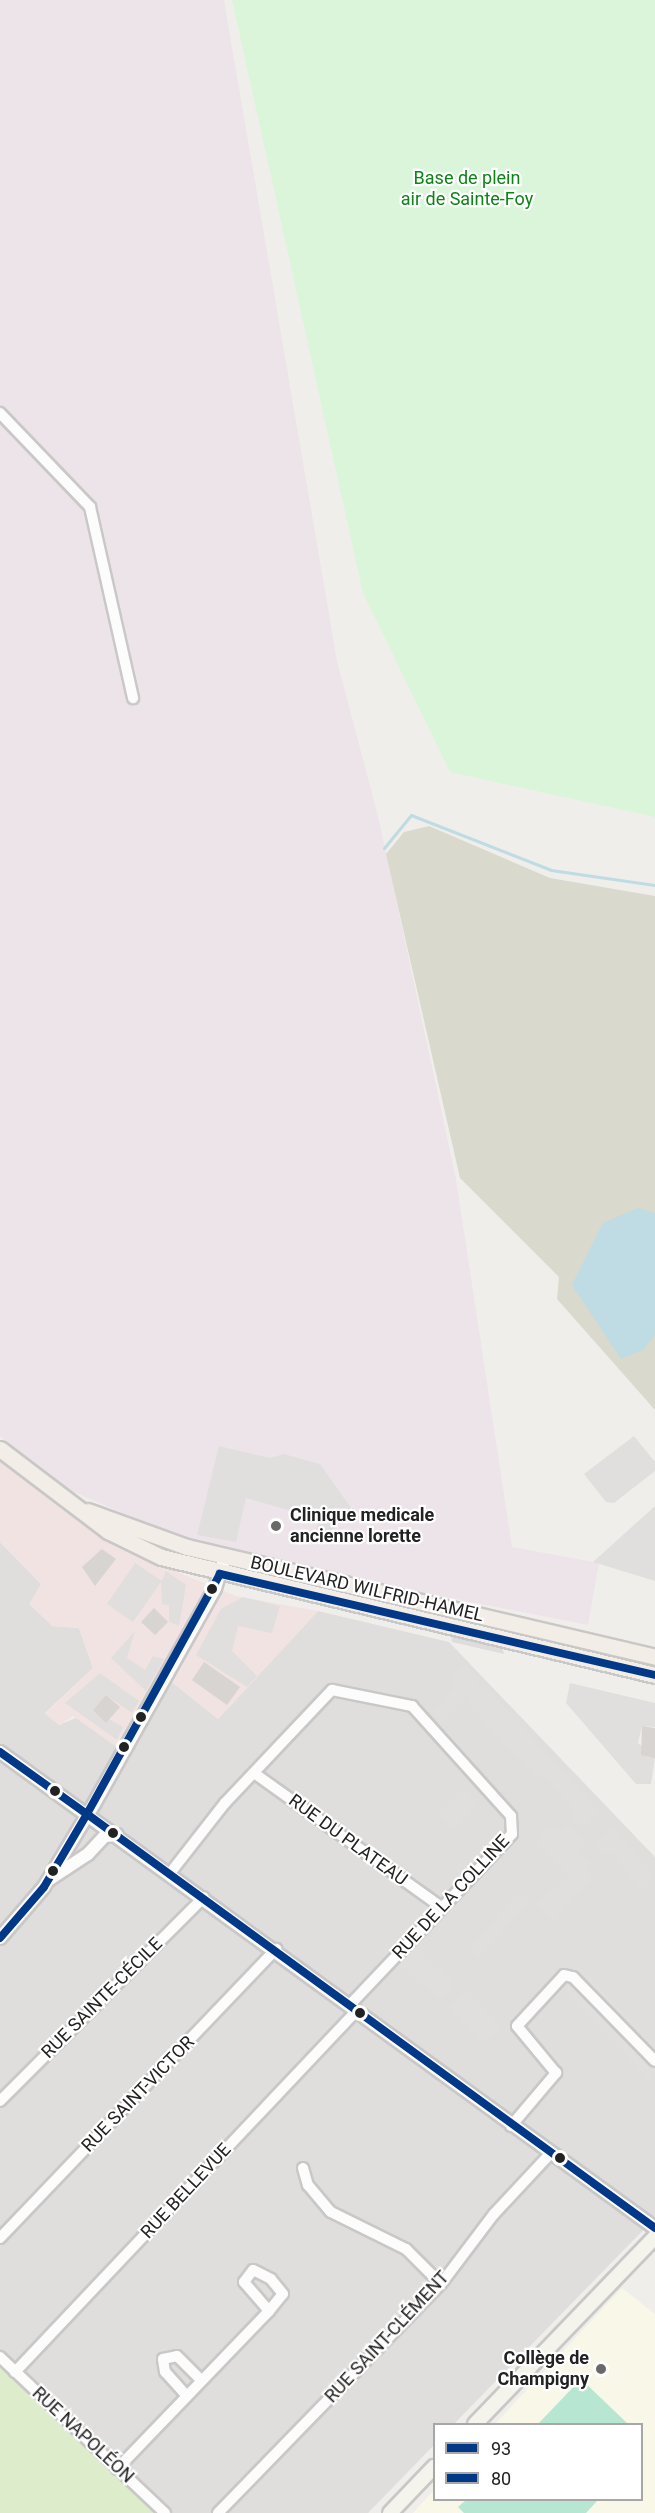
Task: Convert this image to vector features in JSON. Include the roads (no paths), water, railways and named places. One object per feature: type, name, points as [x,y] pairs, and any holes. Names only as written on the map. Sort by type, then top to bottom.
[{"type":"main road","name":"BOULEVARD WILFRID-HAMEL","points":[[0,1449],[108,1531],[161,1557],[220,1574],[655,1675]]},
{"type":"main road","name":"BOULEVARD WILFRID-HAMEL","points":[[82,1510],[108,1516],[160,1539],[225,1556],[655,1657]]},
{"type":"main road","points":[[476,2423],[655,2237]]},
{"type":"main road","points":[[390,2513],[433,2469]]},
{"type":"street","points":[[0,413],[90,507],[133,698]]},
{"type":"street","points":[[0,1938],[49,1880],[220,1574],[225,1556]]},
{"type":"street","name":"RUE DE LA COLLINE","points":[[171,1872],[254,1773],[332,1690],[412,1706],[513,1821],[512,1834],[441,1907],[354,2007]]},
{"type":"street","points":[[0,1752],[171,1872],[549,2155],[655,2228]]},
{"type":"street","name":"RUE DU PLATEAU","points":[[254,1773],[441,1907]]},
{"type":"street","points":[[49,1880],[88,1854],[105,1836],[117,1835]]},
{"type":"street","name":"RUE SAINTE-CÉCILE","points":[[0,2101],[204,1897]]},
{"type":"street","name":"RUE SAINT-VICTOR","points":[[0,2238],[276,1949]]},
{"type":"street","points":[[511,2126],[556,2073],[518,2032],[520,2019],[564,1975],[573,1977],[655,2061]]},
{"type":"street","name":"RUE BELLEVUE","points":[[15,2372],[354,2007]]},
{"type":"street","name":"RUE SAINT-CLÉMENT","points":[[218,2513],[441,2284],[494,2214],[549,2155]]},
{"type":"street","points":[[303,2168],[308,2185],[331,2212],[406,2249],[441,2284]]},
{"type":"street","points":[[117,2469],[269,2311]]},
{"type":"street","points":[[186,2395],[165,2372],[163,2359],[177,2356],[201,2380]]},
{"type":"street","name":"RUE NAPOLÉON","points":[[0,2358],[165,2513]]},
{"type":"water","points":[[638,1208],[655,1213],[655,1335],[643,1350],[621,1359],[572,1285],[603,1223]]},
{"type":"waterway","points":[[384,848],[411,815],[551,870],[655,885]]},
{"type":"place","name":"Clinique medicale ancienne lorette","points":[[276,1526]]},
{"type":"place","name":"Collège de Champigny","points":[[601,2369]]},
{"type":"park label","name":"Base de plein air de Sainte-Foy","points":[[467,189]]}]
